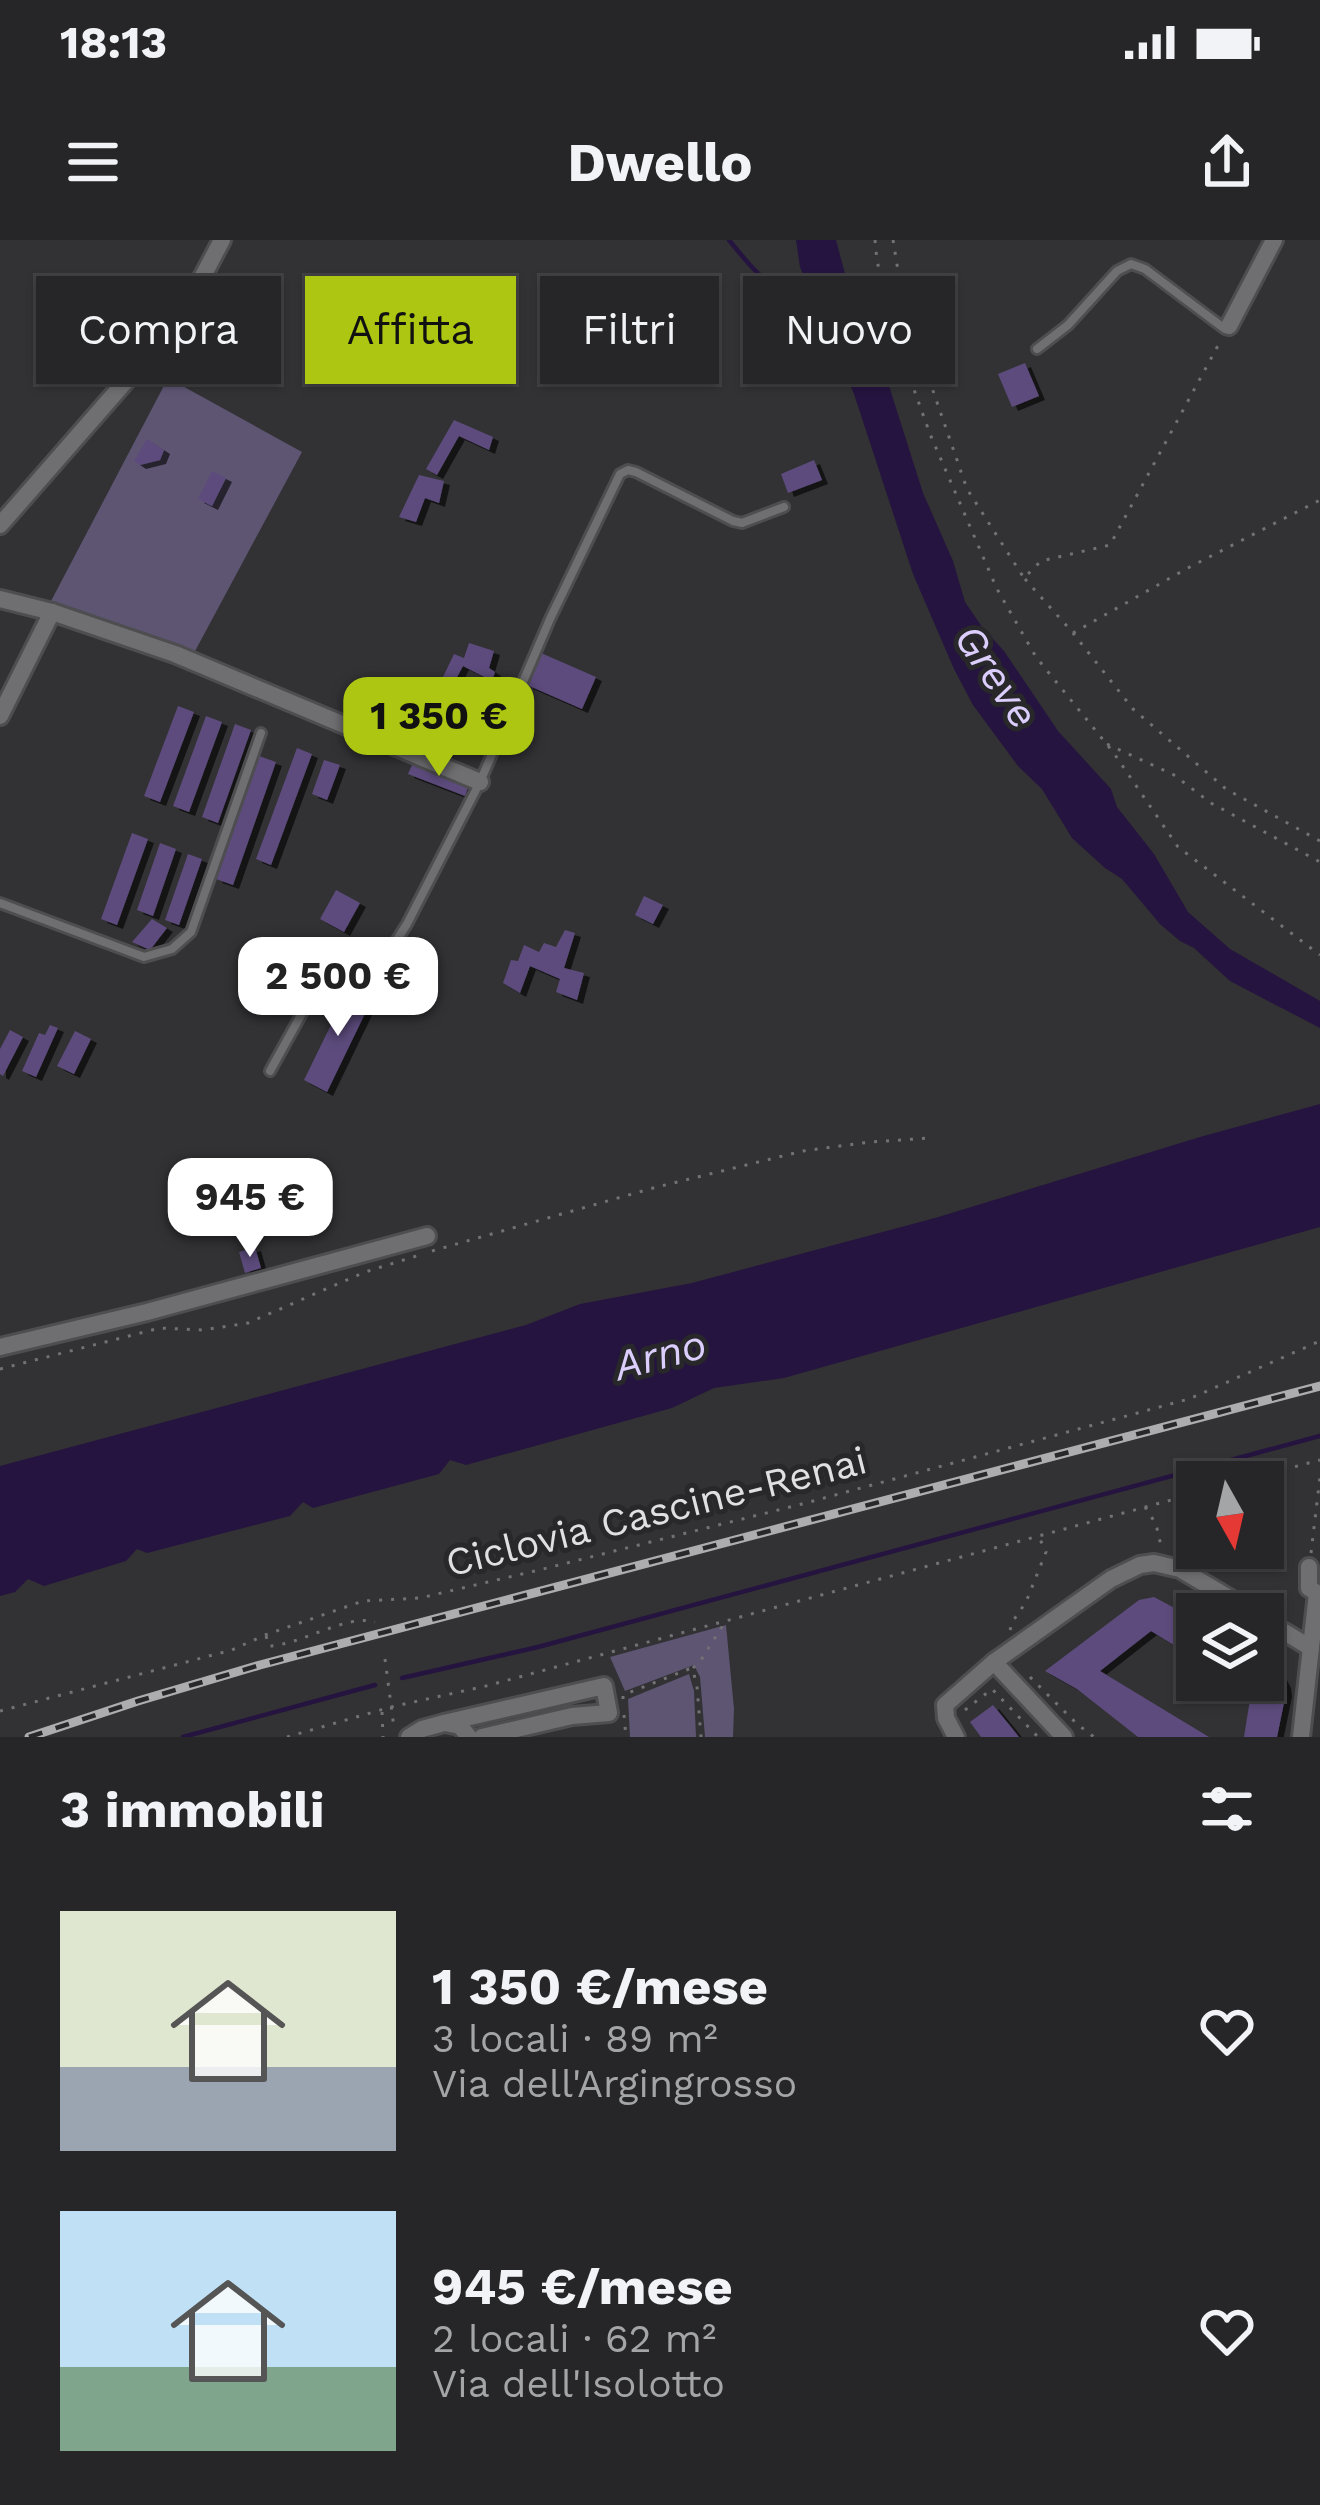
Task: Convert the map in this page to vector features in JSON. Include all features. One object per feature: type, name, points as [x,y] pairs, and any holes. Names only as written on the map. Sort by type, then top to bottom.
[{"type":"street","points":[[0,525],[175,322],[222,240]]},
{"type":"street","points":[[1228,328],[1274,240]]},
{"type":"street","points":[[0,598],[175,655],[480,782]]},
{"type":"street","points":[[0,716],[52,612]]},
{"type":"street","points":[[0,1347],[427,1236]]},
{"type":"street","points":[[1301,1737],[1318,1593],[1309,1588],[1315,1562]]},
{"type":"street","points":[[956,1737],[945,1705],[994,1662],[1126,1570],[1168,1564],[1220,1593]]},
{"type":"street","points":[[1284,1631],[1311,1648]]},
{"type":"street","points":[[994,1662],[1064,1737]]},
{"type":"street","points":[[409,1737],[444,1723],[604,1686],[609,1713],[572,1716],[482,1737]]},
{"type":"street","points":[[444,1723],[460,1726],[469,1737]]},
{"type":"lane","points":[[1037,350],[1068,325],[1117,271],[1131,264],[1228,328]]},
{"type":"lane","points":[[270,1071],[321,979],[385,960],[407,924],[480,782],[550,619],[620,474],[636,472],[742,523],[784,507]]},
{"type":"lane","points":[[0,903],[145,957],[172,949],[190,932],[261,733]]},
{"type":"path","points":[[875,240],[899,348],[930,434],[997,589],[1036,657],[1106,743],[1178,847],[1320,955]]},
{"type":"path","points":[[893,240],[904,307],[967,489],[1024,578],[1133,710],[1226,788],[1320,841]]},
{"type":"path","points":[[1024,578],[1042,561],[1110,544],[1228,328]]},
{"type":"path","points":[[1073,633],[1320,500]]},
{"type":"path","points":[[1106,743],[1174,775],[1211,803],[1320,862]]},
{"type":"path","points":[[0,1369],[160,1328],[203,1330],[248,1323],[365,1272],[633,1194],[803,1151],[930,1138]]},
{"type":"path","name":"Ciclovia Cascine-Renai","points":[[0,1711],[232,1650],[363,1601],[420,1598],[539,1570],[1189,1399],[1320,1341]]},
{"type":"path","points":[[1284,1470],[1320,1460]]},
{"type":"path","points":[[1315,1562],[1320,1477]]},
{"type":"path","points":[[287,1737],[1176,1499]]},
{"type":"path","points":[[1145,1507],[1156,1524],[1168,1564]]},
{"type":"path","points":[[1010,1651],[1007,1642],[1012,1622],[1026,1602],[1046,1552],[1038,1536]]},
{"type":"path","points":[[623,1695],[692,1670],[726,1620]]},
{"type":"path","points":[[266,1635],[268,1646],[286,1645],[349,1623],[375,1622]]},
{"type":"path","points":[[385,1659],[395,1737]]},
{"type":"path","points":[[1284,1662],[1285,1677]]},
{"type":"path","points":[[692,1670],[701,1737]]},
{"type":"path","points":[[1022,1672],[1094,1737]]},
{"type":"path","points":[[960,1714],[992,1689],[1038,1737]]},
{"type":"path","points":[[382,1711],[383,1737]]},
{"type":"shaded area","points":[[165,384],[179,384],[302,452],[194,653],[50,603]]},
{"type":"shaded area","points":[[726,1625],[733,1737],[705,1737],[700,1677],[694,1665],[625,1691],[610,1657]]},
{"type":"shaded area","points":[[689,1674],[696,1737],[630,1737],[628,1699]]},
{"type":"water","points":[[796,240],[836,240],[846,276],[804,276]]},
{"type":"water","name":"Greve","points":[[850,384],[888,384],[965,602],[1058,731],[1111,789],[1117,807],[1154,854],[1188,912],[1230,949],[1320,1001],[1320,1028],[1230,981],[1160,924],[1122,879],[1072,838],[1042,789],[1018,766],[973,705],[913,574]]},
{"type":"water","name":"Arno","points":[[1320,1104],[1320,1227],[784,1378],[714,1388],[672,1408],[466,1465],[450,1460],[439,1474],[313,1508],[303,1502],[290,1516],[147,1553],[137,1549],[126,1561],[44,1586],[28,1579],[15,1592],[0,1596],[0,1466],[526,1325],[580,1304],[692,1283],[935,1218]]},
{"type":"building","points":[[1025,363],[1039,396],[1012,407],[998,374]]},
{"type":"building","points":[[454,420],[493,437],[489,450],[459,436],[437,475],[426,469]]},
{"type":"building","points":[[147,439],[164,450],[160,460],[140,465],[134,461]]},
{"type":"building","points":[[814,460],[822,480],[788,493],[781,474]]},
{"type":"building","points":[[212,471],[226,478],[212,506],[198,499]]},
{"type":"building","points":[[419,475],[444,481],[439,503],[425,498],[416,522],[399,517]]},
{"type":"building","points":[[469,643],[494,651],[489,668],[495,672],[492,681],[463,666],[455,681],[443,677],[454,654],[464,658]]},
{"type":"building","points":[[541,653],[596,677],[582,709],[527,685]]},
{"type":"building","points":[[178,706],[194,712],[160,802],[144,796]]},
{"type":"building","points":[[206,716],[222,722],[189,812],[173,806]]},
{"type":"building","points":[[235,724],[251,730],[218,823],[202,817]]},
{"type":"building","points":[[297,748],[312,754],[271,865],[256,859]]},
{"type":"building","points":[[259,756],[276,762],[233,885],[216,879]]},
{"type":"building","points":[[324,760],[340,765],[327,800],[312,794]]},
{"type":"building","points":[[413,763],[469,785],[465,796],[408,774]]},
{"type":"building","points":[[132,833],[148,839],[117,925],[101,919]]},
{"type":"building","points":[[160,843],[176,849],[153,916],[137,910]]},
{"type":"building","points":[[188,854],[202,859],[179,925],[165,920]]},
{"type":"building","points":[[336,890],[360,903],[344,932],[320,919]]},
{"type":"building","points":[[644,896],[663,905],[653,924],[635,915]]},
{"type":"building","points":[[152,919],[167,928],[150,950],[132,942]]},
{"type":"building","points":[[565,930],[575,933],[564,968],[584,973],[577,1000],[556,992],[560,979],[530,966],[520,993],[503,983],[511,960],[518,961],[524,945],[539,952],[544,943],[556,947]]},
{"type":"building","points":[[350,986],[373,997],[327,1092],[304,1080]]},
{"type":"building","points":[[50,1025],[58,1028],[36,1077],[22,1071],[39,1033],[45,1035]]},
{"type":"building","points":[[10,1030],[23,1037],[3,1076],[0,1049]]},
{"type":"building","points":[[75,1031],[91,1039],[74,1074],[57,1066]]},
{"type":"building","points":[[255,1247],[261,1268],[245,1273],[239,1252]]},
{"type":"building","points":[[1154,1597],[1176,1609],[1176,1646],[1151,1631],[1100,1671],[1209,1737],[1138,1737],[1077,1689],[1045,1671],[1139,1600]]},
{"type":"building","points":[[1284,1682],[1286,1693],[1277,1737],[1244,1737],[1250,1701],[1284,1701]]},
{"type":"building","points":[[993,1705],[1019,1737],[981,1737],[970,1722]]},
{"type":"waterway","points":[[729,240],[761,276]]},
{"type":"waterway","points":[[402,1678],[538,1647],[1320,1436]]},
{"type":"waterway","points":[[183,1737],[375,1685]]},
{"type":"railway","points":[[29,1737],[260,1665],[1320,1386]]}]
